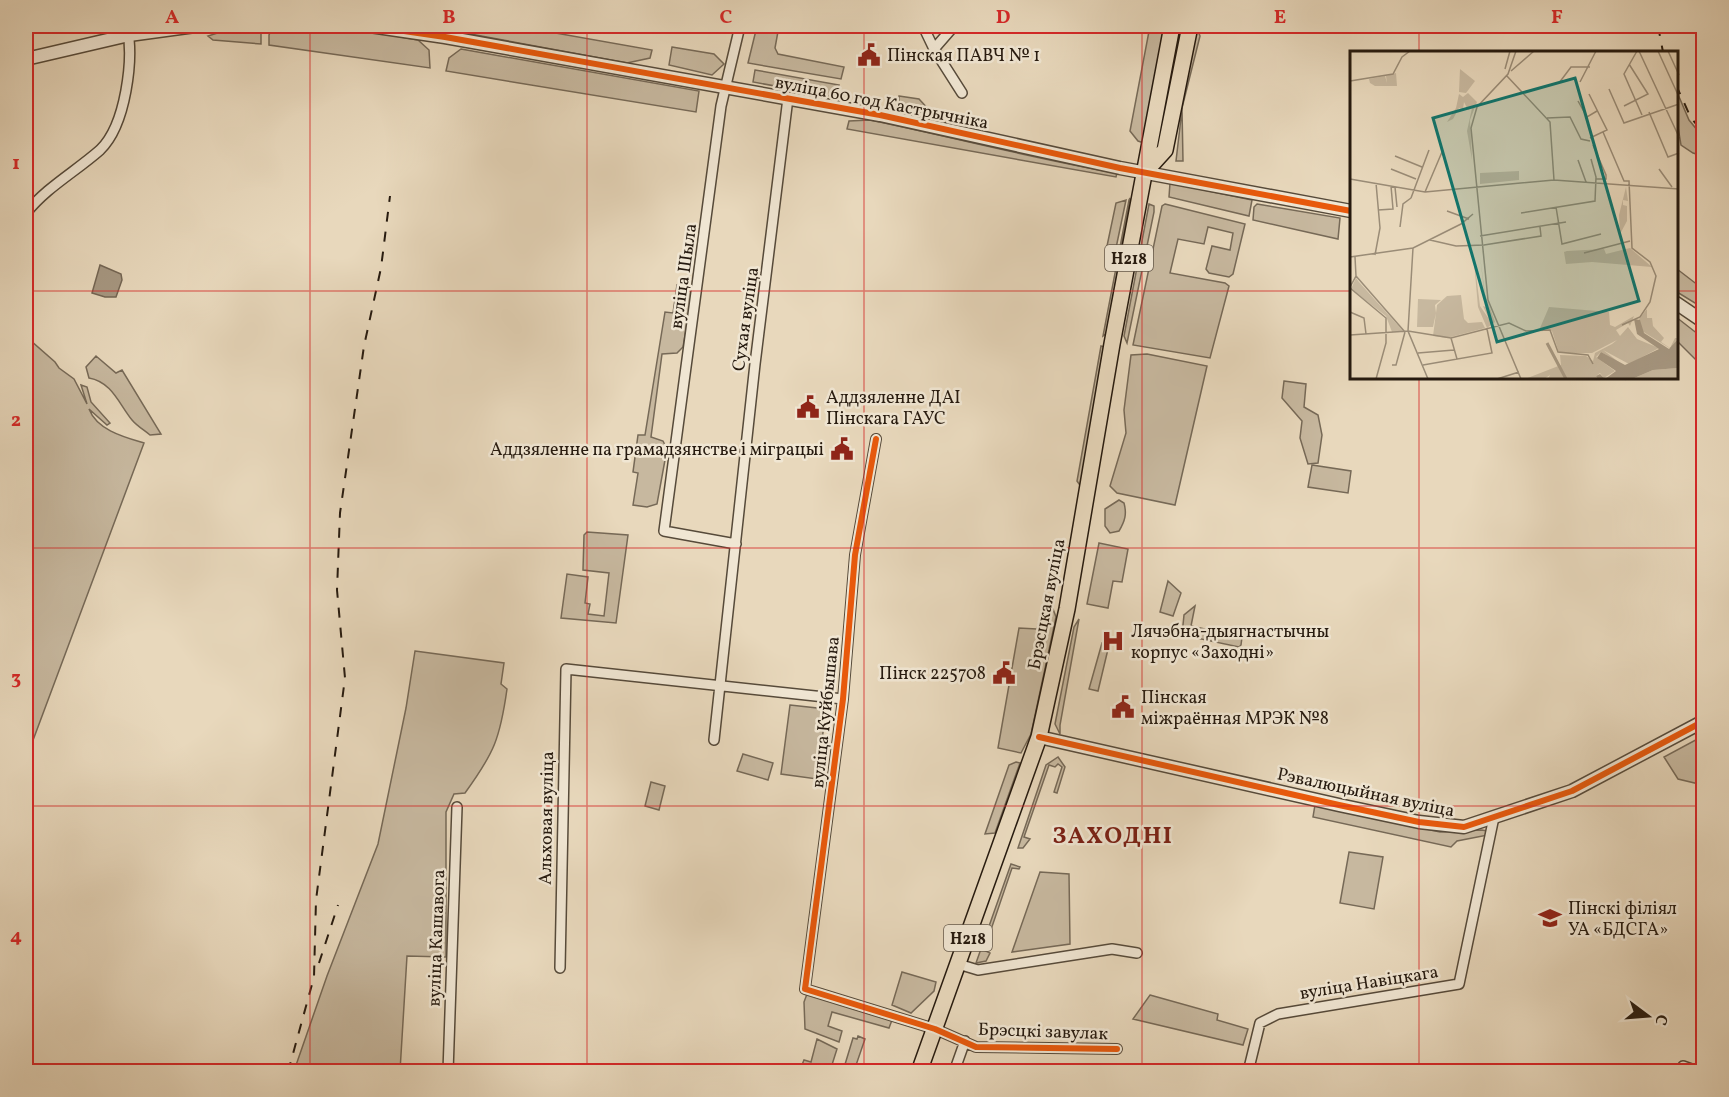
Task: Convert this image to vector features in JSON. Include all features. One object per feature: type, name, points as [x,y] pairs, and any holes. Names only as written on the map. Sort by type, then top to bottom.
[{"type":"main road","name":"Брэсцкая вуліца","points":[[919,1071],[1039,737],[1067,609],[1172,26]]},
{"type":"main road","points":[[1145,172],[1165,150],[1190,26]]},
{"type":"street","points":[[26,59],[128,30],[195,26]]},
{"type":"street","name":"вуліца 60 год Кастрычніка","points":[[370,26],[445,37],[880,115],[1145,172],[1350,211]]},
{"type":"street","name":"вуліца Шыла","points":[[736,544],[664,531],[726,88],[740,26]]},
{"type":"street","points":[[923,26],[934,50],[962,93]]},
{"type":"street","points":[[934,50],[954,26]]},
{"type":"street","points":[[26,213],[41,194],[108,141],[123,100],[129,73],[128,30]]},
{"type":"street","name":"Сухая вуліца","points":[[714,741],[788,98]]},
{"type":"street","points":[[1678,304],[1704,322]]},
{"type":"street","name":"вуліца Куйбышава","points":[[876,439],[855,555],[843,699],[805,989],[935,1029]]},
{"type":"street","name":"Альховая вуліца","points":[[560,968],[566,669],[722,684]]},
{"type":"street","points":[[722,684],[843,699]]},
{"type":"street","name":"Рэвалюцыйная вуліца","points":[[1039,737],[1419,822],[1464,827],[1581,787],[1704,721]]},
{"type":"street","name":"вуліца Кашавога","points":[[448,1071],[457,807]]},
{"type":"street","name":"вуліца Навіцкага","points":[[1248,1071],[1260,1023],[1278,1014],[1459,984],[1494,817]]},
{"type":"street","points":[[958,964],[978,970],[1112,949],[1137,953]]},
{"type":"street","name":"Брэсцкі завулак","points":[[935,1029],[986,1048],[1117,1050]]},
{"type":"street","points":[[954,1071],[965,1041]]},
{"type":"street","points":[[1683,1066],[1697,1071],[1704,1066]]},
{"type":"shaded area","points":[[273,26],[372,32],[418,40],[429,50],[430,68],[269,45],[269,35]]},
{"type":"shaded area","points":[[427,26],[516,26],[652,50],[650,58],[627,63]]},
{"type":"shaded area","points":[[757,26],[779,26],[775,48],[778,54],[844,67],[841,79],[748,63]]},
{"type":"shaded area","points":[[1150,26],[1165,26],[1144,143],[1138,141],[1130,131]]},
{"type":"shaded area","points":[[255,27],[261,32],[261,44],[213,40],[208,36],[230,29]]},
{"type":"shaded area","points":[[1197,28],[1200,36],[1182,107],[1185,84]]},
{"type":"shaded area","points":[[672,47],[714,54],[724,64],[712,75],[669,65]]},
{"type":"shaded area","points":[[461,49],[699,91],[696,112],[446,71],[449,58]]},
{"type":"shaded area","points":[[755,70],[839,85],[834,95],[830,96],[753,82]]},
{"type":"shaded area","points":[[1678,94],[1689,120],[1703,137],[1703,156],[1681,145],[1678,127]]},
{"type":"shaded area","points":[[899,96],[919,99],[931,112],[949,117],[902,109]]},
{"type":"shaded area","points":[[1182,109],[1183,161],[1176,161]]},
{"type":"shaded area","points":[[870,120],[1117,173],[1116,177],[847,129],[849,121]]},
{"type":"shaded area","points":[[1170,183],[1252,200],[1249,216],[1169,197]]},
{"type":"shaded area","points":[[1130,198],[1107,333],[1103,336],[1129,200]]},
{"type":"shaded area","points":[[1126,200],[1116,248],[1107,246],[1116,203]]},
{"type":"shaded area","points":[[1149,204],[1154,206],[1154,212],[1127,343],[1124,336]]},
{"type":"shaded area","points":[[1165,204],[1245,224],[1233,274],[1229,277],[1209,273],[1206,269],[1212,246],[1230,250],[1233,233],[1208,227],[1204,244],[1178,239],[1170,273],[1225,283],[1229,286],[1210,358],[1133,345],[1162,206]]},
{"type":"shaded area","points":[[1257,204],[1340,218],[1338,239],[1253,220],[1254,207]]},
{"type":"shaded area","points":[[100,265],[121,274],[122,280],[116,297],[105,297],[92,293]]},
{"type":"shaded area","points":[[1678,270],[1703,289],[1703,308],[1678,293]]},
{"type":"shaded area","points":[[677,285],[693,287],[683,347],[677,353],[662,354],[651,437],[663,441],[667,449],[657,504],[647,507],[633,505],[638,473],[633,472],[638,435],[645,435],[665,312],[673,313]]},
{"type":"shaded area","points":[[1678,319],[1703,338],[1703,367],[1678,342]]},
{"type":"shaded area","points":[[26,339],[74,379],[87,404],[81,385],[87,387],[91,402],[110,423],[107,425],[89,409],[98,422],[112,432],[144,443],[26,759]]},
{"type":"shaded area","points":[[1101,346],[1105,347],[1082,488],[1077,481]]},
{"type":"shaded area","points":[[1147,354],[1207,366],[1175,505],[1117,493],[1110,486],[1126,433],[1124,410],[1131,355]]},
{"type":"shaded area","points":[[96,356],[116,373],[122,370],[161,434],[150,435],[141,428],[104,384],[89,378],[86,367]]},
{"type":"shaded area","points":[[1284,381],[1306,384],[1304,407],[1318,415],[1322,435],[1318,463],[1308,464],[1300,438],[1302,421],[1282,398]]},
{"type":"shaded area","points":[[1312,465],[1351,471],[1348,493],[1308,487]]},
{"type":"shaded area","points":[[1119,500],[1124,503],[1124,521],[1119,531],[1110,533],[1105,526],[1105,509]]},
{"type":"shaded area","points":[[587,532],[628,535],[616,623],[561,618],[567,574],[588,577],[585,603],[590,604],[588,614],[604,616],[609,573],[583,570],[584,535]]},
{"type":"shaded area","points":[[1099,543],[1128,549],[1122,582],[1113,581],[1108,608],[1087,604]]},
{"type":"shaded area","points":[[1168,581],[1181,593],[1173,616],[1160,612]]},
{"type":"shaded area","points":[[1195,606],[1191,626],[1242,637],[1241,645],[1239,647],[1182,635],[1184,615]]},
{"type":"shaded area","points":[[1043,607],[1053,609],[1056,617],[1031,734],[1021,753],[998,748],[1019,628],[1037,629]]},
{"type":"shaded area","points":[[1079,619],[1060,734],[1055,724],[1074,627]]},
{"type":"shaded area","points":[[1102,643],[1109,645],[1098,691],[1089,689]]},
{"type":"shaded area","points":[[415,651],[504,663],[501,684],[507,689],[502,721],[489,756],[465,793],[454,794],[446,812],[446,957],[407,956],[400,1071],[294,1071],[327,976],[378,844],[406,708]]},
{"type":"shaded area","points":[[790,705],[826,709],[817,779],[781,774]]},
{"type":"shaded area","points":[[1703,736],[1703,785],[1678,779],[1664,757]]},
{"type":"shaded area","points":[[743,754],[773,763],[768,780],[737,771]]},
{"type":"shaded area","points":[[1058,757],[1065,767],[1057,793],[1054,792],[1062,767],[1058,764],[1055,767],[1049,765],[1024,837],[1030,839],[1023,848],[1018,848],[1046,765]]},
{"type":"shaded area","points":[[1020,763],[995,833],[985,834],[1009,765]]},
{"type":"shaded area","points":[[651,782],[665,786],[659,810],[645,806]]},
{"type":"shaded area","points":[[1315,805],[1440,832],[1482,830],[1487,831],[1488,835],[1457,841],[1451,847],[1313,817]]},
{"type":"shaded area","points":[[1349,852],[1383,857],[1374,909],[1340,903]]},
{"type":"shaded area","points":[[1011,864],[1020,867],[1019,869],[1012,868],[984,950],[990,953],[986,961],[976,963]]},
{"type":"shaded area","points":[[1040,872],[1069,874],[1070,944],[1012,952]]},
{"type":"shaded area","points":[[902,972],[936,982],[934,991],[911,1013],[892,1005]]},
{"type":"shaded area","points":[[807,994],[892,1020],[889,1028],[832,1012],[828,1026],[842,1031],[839,1042],[805,1029],[804,1002]]},
{"type":"shaded area","points":[[1150,995],[1218,1014],[1217,1020],[1248,1029],[1243,1045],[1133,1019]]},
{"type":"shaded area","points":[[858,1036],[865,1039],[854,1071],[843,1071],[853,1038],[857,1039]]},
{"type":"shaded area","points":[[817,1039],[837,1049],[830,1071],[802,1065],[804,1060],[811,1062]]},
{"type":"railway","points":[[1658,26],[1663,51]]},
{"type":"railway","points":[[1678,89],[1691,118],[1704,133]]},
{"type":"railway","points":[[288,1072],[314,977],[316,900],[345,678],[337,590],[340,513],[364,346],[381,268],[390,196]]},
{"type":"railway","points":[[319,963],[338,905]]},
{"type":"cycle path","points":[[370,26],[445,37],[880,115],[1120,168],[1350,211]]},
{"type":"cycle path","points":[[876,439],[855,555],[843,699],[805,989],[935,1029],[976,1047],[1117,1049]]},
{"type":"cycle path","points":[[1039,737],[1419,822],[1464,827],[1572,791],[1704,721]]},
{"type":"place","name":"Пінская ПАВЧ № 1","points":[[869,55]]},
{"type":"place","name":"Аддзяленне ДАІ Пінскага ГАУС","points":[[808,407]]},
{"type":"place","name":"Аддзяленне па грамадзянстве і міграцыі","points":[[842,449]]},
{"type":"place","name":"Лячэбна-дыягнастычны корпус «Заходні»","points":[[1113,641]]},
{"type":"place","name":"Пінск 225708","points":[[1004,673]]},
{"type":"place","name":"Пінская міжраённая МРЭК №8","points":[[1123,707]]},
{"type":"place","name":"Пінскі філіял УА «БДСГА»","points":[[1550,918]]},
{"type":"district","name":"ЗАХОДНІ","points":[[1113,835]]}]
